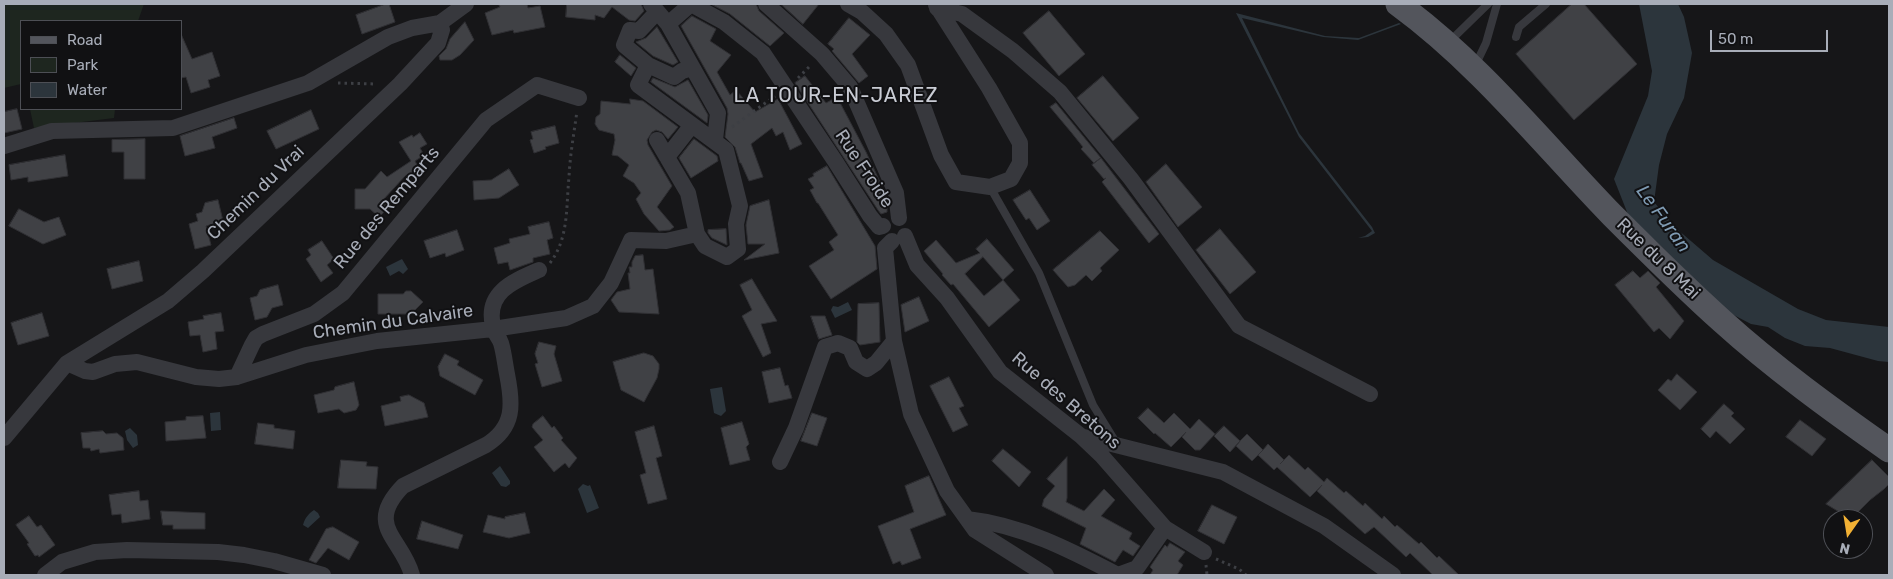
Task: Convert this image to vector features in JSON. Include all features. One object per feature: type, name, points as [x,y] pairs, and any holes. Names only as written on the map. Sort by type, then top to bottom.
[{"type":"main road","name":"Rue du 8 Mai","points":[[1398,4],[1448,43],[1474,68],[1613,216],[1722,322],[1824,404],[1889,450]]},
{"type":"street","points":[[4,146],[52,132],[173,128],[308,83],[388,37],[412,28],[440,23],[466,4]]},
{"type":"street","name":"Rue Froide","points":[[659,13],[691,4],[724,22],[763,53],[870,216],[879,227],[883,226]]},
{"type":"street","points":[[766,4],[822,54],[850,87],[896,192],[899,218]]},
{"type":"street","points":[[848,4],[862,12],[886,34],[908,65],[941,155],[956,182],[990,187],[1011,179],[1020,164],[1020,143],[936,6]]},
{"type":"street","points":[[936,6],[962,14],[1012,51],[1060,92],[1130,179],[1239,326],[1370,394]]},
{"type":"street","points":[[692,68],[682,71],[674,77],[648,65],[624,45],[630,30],[639,31],[659,13],[692,68],[718,113],[715,140]]},
{"type":"street","name":"Chemin du Vrai","points":[[4,438],[67,363],[168,301],[203,271],[400,84],[438,43],[442,30],[440,23]]},
{"type":"street","points":[[648,65],[638,85],[715,140],[726,150],[740,206],[736,224],[738,249],[728,257],[704,246],[697,234],[688,193],[657,140]]},
{"type":"street","name":"Rue des Remparts","points":[[237,377],[256,338],[314,314],[343,293],[486,120],[537,85],[579,98]]},
{"type":"street","points":[[667,157],[692,125]]},
{"type":"street","points":[[898,239],[886,238],[883,232],[883,226],[890,218],[899,218],[905,222],[907,229],[898,239],[885,248],[894,341],[911,414],[946,492],[975,530],[1046,575]]},
{"type":"street","name":"Chemin du Calvaire","points":[[67,363],[85,371],[93,372],[115,364],[137,362],[206,379],[237,377],[306,355],[368,343],[493,329],[566,318],[593,306],[611,283],[631,240],[666,241],[697,234]]},
{"type":"street","name":"Rue des Bretons","points":[[898,239],[917,265],[947,298],[1000,372],[1081,436],[1102,456],[1165,528],[1204,552]]},
{"type":"street","points":[[412,575],[388,534],[385,517],[392,497],[403,486],[486,446],[498,438],[508,422],[512,405],[511,390],[501,342],[493,329],[491,316],[498,295],[511,282],[539,270]]},
{"type":"street","points":[[780,462],[796,428],[825,346],[838,343],[850,348],[856,362],[867,369],[876,363],[894,341]]},
{"type":"street","points":[[1081,436],[1223,472],[1324,526],[1393,575]]},
{"type":"street","points":[[967,519],[993,522],[1061,546],[1118,575],[1137,568],[1165,528]]},
{"type":"street","points":[[45,575],[62,562],[95,552],[127,550],[218,552],[244,555],[274,561],[323,575]]},
{"type":"lane","points":[[1448,43],[1488,4]]},
{"type":"lane","points":[[1474,68],[1486,43],[1497,4]]},
{"type":"lane","points":[[1516,37],[1519,27],[1546,4]]},
{"type":"lane","points":[[990,187],[1039,273],[1093,405],[1118,445]]},
{"type":"path","points":[[715,140],[756,108],[786,89],[822,54]]},
{"type":"path","points":[[308,83],[400,84]]},
{"type":"path","points":[[539,270],[550,263],[558,252],[565,232],[569,175],[579,98]]},
{"type":"path","points":[[1204,552],[1239,569],[1246,575]]},
{"type":"green space","points":[[4,4],[144,4],[138,20],[20,20],[20,84],[4,88]]},
{"type":"green space","points":[[30,110],[115,110],[114,118],[34,128]]},
{"type":"water","name":"Le Furan","points":[[1639,4],[1678,4],[1684,17],[1692,53],[1684,98],[1667,134],[1659,165],[1654,202],[1677,229],[1713,260],[1798,309],[1826,320],[1889,327],[1889,362],[1878,361],[1830,348],[1805,346],[1785,338],[1768,327],[1751,324],[1724,310],[1661,246],[1629,217],[1614,179],[1648,96],[1652,71]]},
{"type":"water","points":[[1236,13],[1325,36],[1359,38],[1399,23],[1401,24],[1358,40],[1323,37],[1242,18],[1299,133],[1375,233],[1368,237],[1358,238],[1372,231],[1299,137]]},
{"type":"water","points":[[402,259],[408,269],[403,274],[399,271],[390,276],[386,267]]},
{"type":"water","points":[[848,302],[852,310],[835,318],[831,310],[833,306],[838,307]]},
{"type":"water","points":[[722,387],[726,411],[721,416],[714,413],[710,389]]},
{"type":"water","points":[[220,412],[221,430],[211,431],[210,413]]},
{"type":"water","points":[[130,428],[137,435],[138,445],[133,448],[127,440],[125,431]]},
{"type":"water","points":[[500,466],[510,481],[510,484],[506,487],[501,486],[492,473]]},
{"type":"water","points":[[583,484],[590,485],[599,508],[587,513],[578,489]]},
{"type":"water","points":[[314,510],[320,517],[308,528],[303,525],[307,516]]},
{"type":"building","points":[[389,4],[395,22],[362,34],[356,15]]},
{"type":"building","points":[[527,4],[528,8],[540,6],[545,27],[514,33],[513,30],[492,35],[485,13],[500,7],[499,5]]},
{"type":"building","points":[[567,4],[641,4],[644,11],[635,21],[629,20],[612,7],[604,18],[595,15],[595,20],[566,17]]},
{"type":"building","points":[[711,4],[756,4],[759,11],[784,33],[770,46],[730,14]]},
{"type":"building","points":[[781,4],[819,4],[803,24]]},
{"type":"building","points":[[1572,4],[1584,4],[1637,64],[1574,120],[1516,54]]},
{"type":"building","points":[[1049,11],[1085,54],[1059,76],[1023,33]]},
{"type":"building","points":[[692,16],[716,29],[710,41],[731,55],[717,72],[730,95],[736,90],[755,112],[778,99],[802,144],[790,150],[783,132],[776,136],[772,128],[751,144],[763,177],[749,181],[735,147],[725,137],[727,108],[681,26]]},
{"type":"building","points":[[849,18],[870,35],[852,54],[868,76],[859,83],[832,51],[834,49],[828,44]]},
{"type":"building","points":[[465,22],[474,40],[460,55],[452,60],[440,60],[439,56],[446,49],[450,39]]},
{"type":"building","points":[[657,27],[678,62],[673,65],[653,56],[636,42],[646,38]]},
{"type":"building","points":[[182,36],[192,59],[212,52],[220,76],[208,80],[210,87],[191,93],[186,77],[182,78]]},
{"type":"building","points":[[620,55],[636,68],[631,76],[615,62]]},
{"type":"building","points":[[805,76],[826,103],[837,97],[880,182],[887,200],[887,212],[881,214],[878,210],[795,83]]},
{"type":"building","points":[[1103,76],[1139,118],[1113,141],[1077,98]]},
{"type":"building","points":[[653,78],[675,87],[688,80],[708,115],[707,123],[651,82]]},
{"type":"building","points":[[630,99],[643,101],[678,127],[668,139],[662,132],[656,130],[652,132],[647,140],[648,145],[672,186],[657,207],[674,227],[670,230],[659,231],[644,214],[636,199],[641,193],[634,183],[623,176],[629,165],[618,156],[612,155],[615,140],[614,134],[599,130],[595,124],[596,117],[600,114],[601,101],[630,104]]},
{"type":"building","points":[[1056,103],[1101,158],[1094,163],[1081,149],[1083,147],[1050,107]]},
{"type":"building","points":[[17,109],[22,129],[4,133],[4,112]]},
{"type":"building","points":[[311,110],[319,129],[276,149],[267,131]]},
{"type":"building","points":[[234,118],[237,128],[212,137],[215,148],[185,156],[180,136]]},
{"type":"building","points":[[555,126],[559,143],[534,153],[530,140],[533,139],[531,132]]},
{"type":"building","points":[[420,133],[427,144],[420,148],[424,155],[415,161],[420,171],[408,178],[406,175],[383,200],[389,207],[379,217],[370,209],[355,209],[355,189],[365,189],[381,171],[387,177],[411,161],[399,142]]},
{"type":"building","points":[[145,139],[145,179],[124,179],[124,152],[112,152],[112,140]]},
{"type":"building","points":[[694,139],[717,156],[718,161],[691,178],[679,158]]},
{"type":"building","points":[[65,155],[68,176],[28,182],[28,177],[11,180],[9,165]]},
{"type":"building","points":[[1101,158],[1159,234],[1149,243],[1102,182],[1106,178],[1104,179],[1092,165]]},
{"type":"building","points":[[1166,164],[1202,207],[1178,227],[1146,182]]},
{"type":"building","points":[[827,166],[875,246],[877,269],[831,299],[809,266],[834,250],[829,242],[838,235],[810,190],[814,188],[808,179]]},
{"type":"building","points":[[509,169],[519,185],[499,198],[474,200],[473,181],[491,180]]},
{"type":"building","points":[[1030,190],[1050,221],[1037,230],[1029,218],[1026,220],[1013,200]]},
{"type":"building","points":[[218,200],[223,221],[206,226],[211,245],[195,249],[189,224],[198,221],[196,214],[202,212],[205,203]]},
{"type":"building","points":[[769,200],[779,253],[744,260],[765,244],[748,244],[746,225],[750,206]]},
{"type":"building","points":[[19,209],[44,222],[59,217],[66,235],[43,244],[9,226]]},
{"type":"building","points":[[549,222],[553,238],[547,240],[550,254],[533,258],[533,262],[510,270],[508,262],[498,264],[494,248],[510,243],[509,239],[530,234],[528,227]]},
{"type":"building","points":[[726,229],[727,245],[712,238],[708,233],[708,230]]},
{"type":"building","points":[[1220,229],[1256,272],[1230,294],[1196,250]]},
{"type":"building","points":[[457,230],[464,250],[446,257],[445,253],[430,258],[424,241]]},
{"type":"building","points":[[1100,231],[1119,250],[1100,268],[1102,271],[1092,281],[1086,275],[1075,285],[1068,287],[1053,270]]},
{"type":"building","points":[[987,239],[1014,270],[1003,280],[1020,300],[989,327],[953,284],[951,285],[942,275],[924,251],[936,240],[956,263],[980,253],[976,249]],"holes":[[[983,257],[1003,280],[984,296],[965,274]]]},
{"type":"building","points":[[322,241],[334,259],[327,265],[333,273],[321,282],[306,259],[311,255],[308,250]]},
{"type":"building","points":[[643,255],[645,270],[653,269],[659,314],[619,312],[611,300],[617,292],[630,289],[629,267],[632,267],[635,256]]},
{"type":"building","points":[[139,261],[143,281],[112,289],[107,269]]},
{"type":"building","points":[[1633,271],[1640,278],[1648,271],[1660,283],[1656,287],[1684,321],[1670,339],[1659,328],[1654,332],[1615,285]]},
{"type":"building","points":[[752,279],[777,321],[761,324],[771,353],[763,357],[742,316],[752,310],[740,285]]},
{"type":"building","points":[[278,285],[283,305],[272,308],[267,317],[255,320],[250,298],[257,296],[260,290]]},
{"type":"building","points":[[406,291],[411,291],[423,302],[411,314],[378,314],[378,294],[403,294]]},
{"type":"building","points":[[919,297],[929,321],[905,332],[901,305]]},
{"type":"building","points":[[879,303],[880,342],[860,345],[857,342],[858,304]]},
{"type":"building","points":[[42,313],[49,336],[18,345],[11,323]]},
{"type":"building","points":[[221,313],[224,331],[215,332],[217,349],[203,352],[200,335],[190,336],[188,322],[204,319],[203,316]]},
{"type":"building","points":[[811,316],[825,316],[832,335],[819,339]]},
{"type":"building","points":[[539,342],[556,346],[554,354],[562,381],[542,387],[535,364],[538,363],[535,354]]},
{"type":"building","points":[[644,353],[653,356],[659,364],[659,369],[657,378],[644,402],[621,390],[613,362]]},
{"type":"building","points":[[445,354],[459,361],[457,365],[483,380],[475,395],[440,376],[438,367]]},
{"type":"building","points":[[780,368],[785,386],[788,385],[792,398],[769,403],[762,372]]},
{"type":"building","points":[[1677,374],[1697,392],[1680,410],[1658,390],[1668,379],[1671,381]]},
{"type":"building","points":[[949,377],[964,406],[959,408],[968,425],[953,432],[930,386]]},
{"type":"building","points":[[354,382],[359,405],[356,410],[344,413],[339,409],[318,413],[314,395]]},
{"type":"building","points":[[409,395],[424,403],[428,417],[385,426],[381,406],[401,401],[400,397]]},
{"type":"building","points":[[1724,404],[1734,413],[1731,416],[1745,429],[1730,444],[1716,431],[1710,438],[1701,429]]},
{"type":"building","points":[[1148,408],[1164,423],[1174,413],[1190,429],[1199,419],[1215,434],[1200,450],[1195,450],[1182,437],[1186,432],[1171,447],[1138,418]]},
{"type":"building","points":[[812,413],[827,418],[817,446],[801,441]]},
{"type":"building","points":[[203,416],[206,438],[166,441],[165,422],[186,420],[186,417]]},
{"type":"building","points":[[543,416],[552,428],[554,426],[563,438],[561,440],[577,458],[569,468],[565,463],[554,472],[534,447],[543,440],[532,427]]},
{"type":"building","points":[[1800,420],[1826,439],[1812,456],[1786,437]]},
{"type":"building","points":[[742,422],[749,444],[746,447],[750,460],[730,465],[721,428]]},
{"type":"building","points":[[258,423],[274,425],[274,428],[295,431],[293,449],[255,444]]},
{"type":"building","points":[[654,426],[662,456],[656,458],[667,499],[648,504],[640,475],[646,473],[635,432]]},
{"type":"building","points":[[1224,426],[1240,441],[1230,452],[1214,436]]},
{"type":"building","points":[[103,431],[106,434],[117,433],[123,438],[124,450],[100,453],[99,449],[91,451],[90,448],[83,448],[81,433]]},
{"type":"building","points":[[1247,434],[1263,450],[1268,444],[1284,460],[1289,455],[1305,470],[1308,467],[1324,482],[1327,478],[1363,506],[1365,503],[1382,519],[1384,516],[1395,527],[1397,525],[1419,544],[1421,542],[1437,558],[1439,556],[1459,575],[1433,575],[1410,553],[1406,557],[1374,527],[1365,534],[1317,491],[1322,485],[1310,497],[1277,467],[1274,470],[1258,455],[1252,461],[1236,446]]},
{"type":"building","points":[[1003,449],[1031,472],[1019,487],[992,461]]},
{"type":"building","points":[[1067,457],[1066,502],[1084,511],[1104,489],[1115,500],[1101,516],[1132,533],[1129,539],[1140,546],[1133,556],[1123,550],[1115,562],[1080,544],[1086,528],[1042,506],[1044,499],[1055,486],[1047,479]]},
{"type":"building","points":[[341,460],[367,462],[366,466],[378,467],[376,489],[338,488]]},
{"type":"building","points":[[1872,460],[1889,477],[1889,484],[1861,509],[1834,509],[1826,504]]},
{"type":"building","points":[[929,476],[946,515],[910,529],[921,558],[902,565],[900,561],[893,564],[878,526],[914,512],[905,486]]},
{"type":"building","points":[[139,491],[140,501],[148,500],[150,519],[122,523],[121,514],[112,515],[109,495]]},
{"type":"building","points":[[1212,505],[1237,517],[1224,544],[1198,531]]},
{"type":"building","points":[[161,511],[205,513],[205,529],[173,529],[173,525],[163,525]]},
{"type":"building","points":[[525,513],[530,533],[509,538],[483,532],[488,515],[505,519],[505,517]]},
{"type":"building","points":[[29,516],[37,527],[41,525],[55,545],[39,557],[38,555],[35,556],[27,544],[29,543],[16,525]]},
{"type":"building","points":[[422,521],[463,535],[458,549],[417,539]]},
{"type":"building","points":[[333,527],[359,542],[349,560],[328,548],[316,563],[309,560],[326,529]]},
{"type":"building","points":[[1170,543],[1185,552],[1178,561],[1183,565],[1177,575],[1150,575],[1153,570],[1150,567],[1165,545],[1167,547]]},
{"type":"district","name":"LA TOUR-EN-JAREZ","points":[[836,96]]}]
